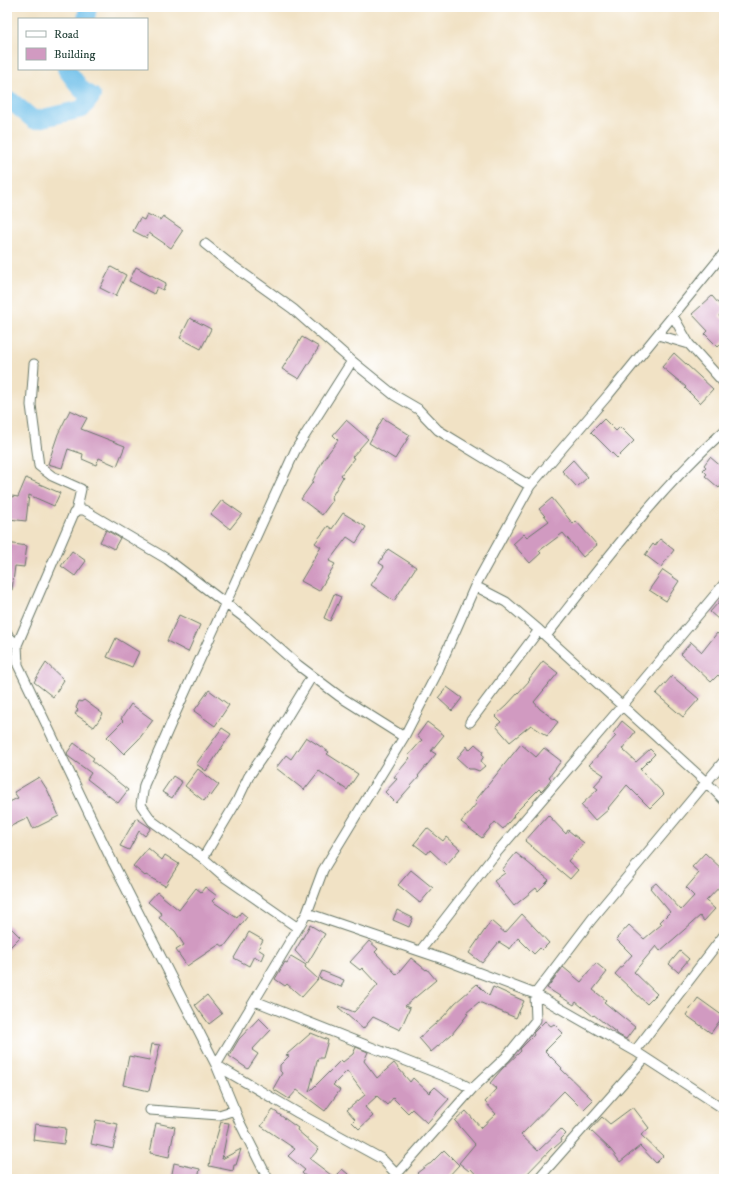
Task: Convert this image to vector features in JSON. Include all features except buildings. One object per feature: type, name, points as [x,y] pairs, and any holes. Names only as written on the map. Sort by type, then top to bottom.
[{"type":"street","points":[[205,244],[293,309],[352,361],[394,395],[418,409],[438,430],[530,486]]},
{"type":"street","points":[[216,1065],[307,913],[323,870],[404,736],[436,675],[475,586],[530,486],[609,394],[724,253]]},
{"type":"street","points":[[673,316],[689,344],[724,383]]},
{"type":"street","points":[[658,335],[689,344]]},
{"type":"street","points":[[298,928],[226,878],[204,858],[152,821],[141,805],[144,785],[295,451],[352,361]]},
{"type":"street","points":[[34,364],[31,405],[39,466],[52,476],[81,489],[76,512],[17,645],[18,665],[25,683],[109,855],[216,1065],[235,1110],[268,1179]]},
{"type":"street","points":[[470,722],[617,546],[696,456],[724,430]]},
{"type":"street","points":[[76,512],[80,509],[84,510],[167,559],[246,619],[298,665],[338,696],[404,736]]},
{"type":"street","points":[[420,951],[492,858],[724,584]]},
{"type":"street","points":[[475,586],[506,602],[543,633],[724,800]]},
{"type":"street","points":[[7,633],[17,645]]},
{"type":"street","points":[[204,858],[237,801],[249,776],[267,750],[312,676]]},
{"type":"street","points":[[216,1065],[382,1160],[398,1177],[472,1089],[506,1057],[536,1020],[535,994],[592,919],[724,761]]},
{"type":"street","points":[[307,913],[420,951],[535,994],[634,1051],[724,1109]]},
{"type":"street","points":[[634,1051],[724,935]]},
{"type":"street","points":[[255,1001],[459,1082],[472,1089]]},
{"type":"street","points":[[538,1179],[645,1058]]},
{"type":"street","points":[[150,1110],[219,1115],[235,1110]]},
{"type":"waterway","points":[[86,18],[88,7]]},
{"type":"waterway","points":[[7,102],[11,101],[34,120],[82,109],[92,96],[82,90],[67,70]]}]
